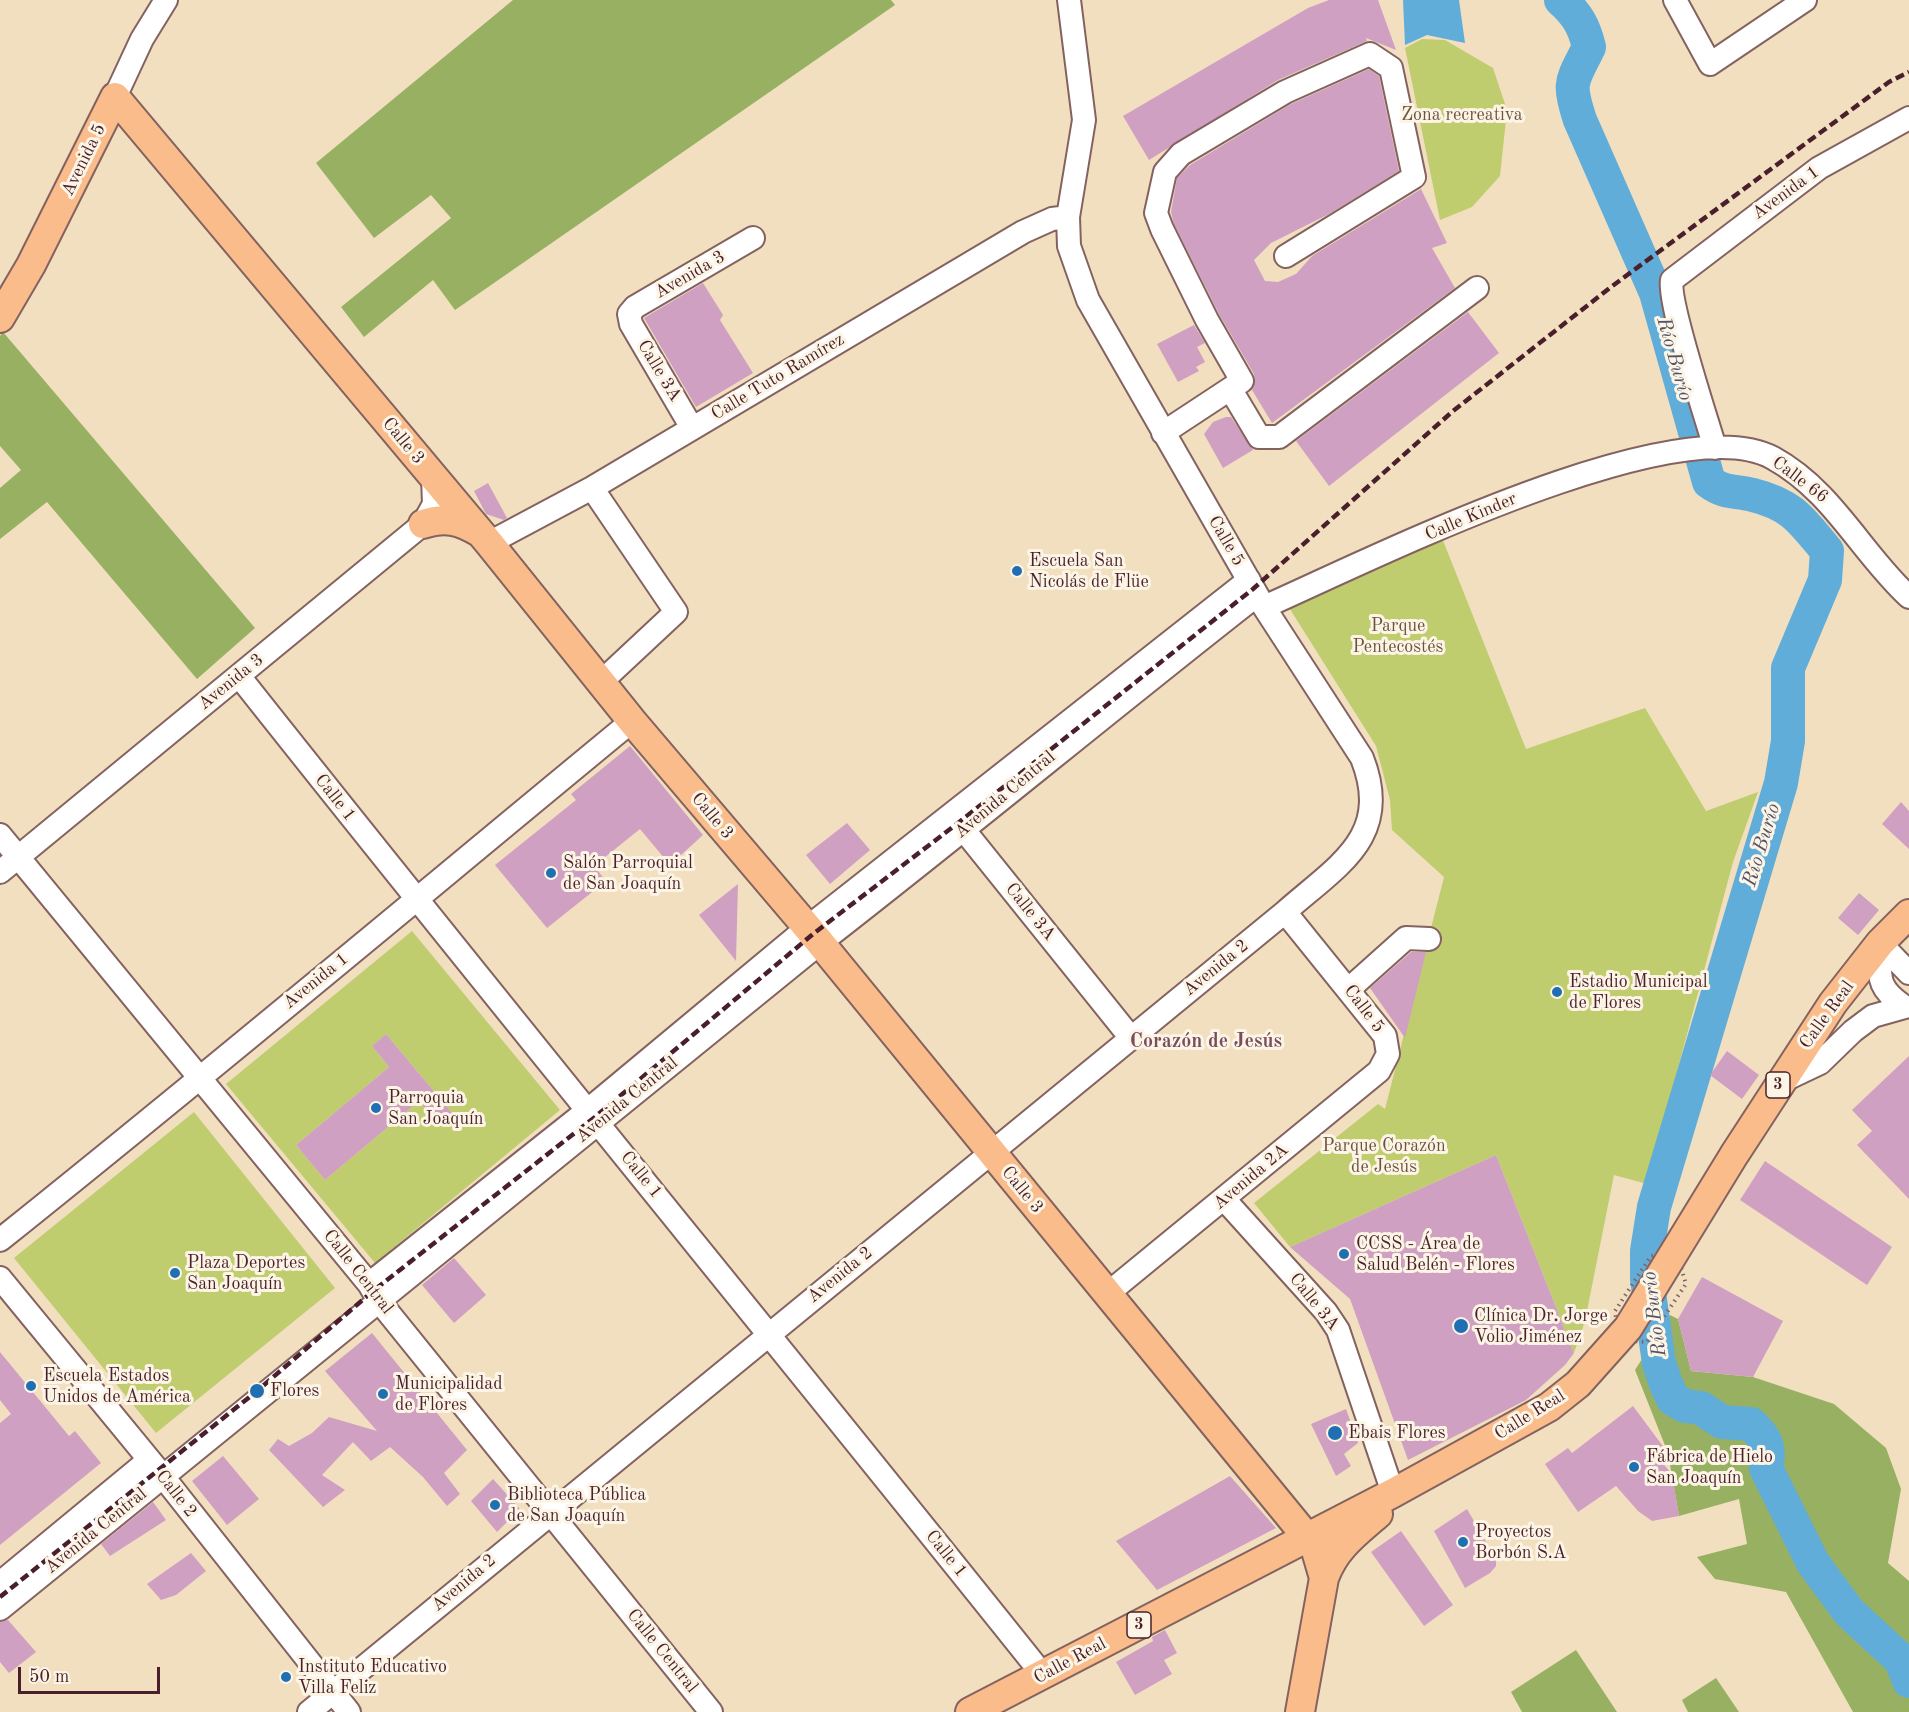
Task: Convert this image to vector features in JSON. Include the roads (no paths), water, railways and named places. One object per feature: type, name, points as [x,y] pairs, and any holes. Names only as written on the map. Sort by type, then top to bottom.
[{"type":"main road","name":"Avenida 5","points":[[0,318],[32,266],[115,97]]},
{"type":"main road","name":"Calle 3","points":[[115,97],[484,538],[632,721],[814,936],[1306,1536],[1320,1558],[1324,1578]]},
{"type":"main road","points":[[423,524],[440,519],[454,520],[484,538]]},
{"type":"main road","name":"Calle Real","points":[[970,1712],[1306,1536],[1393,1493],[1549,1407],[1578,1384],[1628,1328],[1780,1082],[1833,1003],[1880,943],[1909,914]]},
{"type":"main road","points":[[1300,1712],[1324,1578],[1337,1551],[1351,1535],[1386,1508],[1393,1493]]},
{"type":"street","name":"Avenida 5","points":[[115,97],[142,39],[166,0]]},
{"type":"street","name":"Calle 5","points":[[1069,0],[1084,120],[1068,217],[1070,246],[1088,300],[1256,594],[1362,758],[1371,780],[1373,806],[1365,832]]},
{"type":"street","points":[[1675,0],[1710,64],[1806,0]]},
{"type":"street","points":[[1163,433],[1242,381],[1198,304],[1156,213],[1165,172],[1181,154],[1285,92],[1370,54],[1391,68],[1414,177],[1286,256]]},
{"type":"street","name":"Avenida 1","points":[[1715,448],[1676,312],[1670,287],[1672,280],[1819,168],[1909,118]]},
{"type":"street","name":"Calle Tuto Ramírez","points":[[484,538],[592,488],[1023,232],[1052,219],[1068,217]]},
{"type":"street","name":"Avenida 3","points":[[630,314],[635,307],[753,238]]},
{"type":"street","points":[[1231,390],[1259,437],[1279,437],[1477,288]]},
{"type":"street","name":"Calle 3A","points":[[630,314],[631,324],[693,428]]},
{"type":"street","name":"Calle 66","points":[[1686,449],[1753,450],[1773,458],[1828,499],[1895,584],[1909,597]]},
{"type":"street","name":"Calle Kinder","points":[[1256,594],[1530,491],[1584,473],[1686,449]]},
{"type":"street","name":"Avenida 3","points":[[0,872],[423,524],[434,504],[433,477]]},
{"type":"street","points":[[592,488],[676,612],[601,682]]},
{"type":"street","name":"Avenida Central","points":[[0,1609],[163,1478],[374,1292],[814,936],[958,823],[1077,735],[1256,594]]},
{"type":"street","name":"Calle 1","points":[[239,676],[416,899],[769,1332],[1043,1675]]},
{"type":"street","name":"Avenida 1","points":[[0,1240],[632,721]]},
{"type":"street","name":"Calle 3A","points":[[958,823],[1131,1038]]},
{"type":"street","name":"Avenida 2","points":[[309,1712],[769,1332],[1285,912],[1351,853],[1365,832]]},
{"type":"street","name":"Calle Central","points":[[0,835],[201,1077],[711,1712]]},
{"type":"street","name":"Calle 5","points":[[1285,912],[1385,1036],[1388,1054]]},
{"type":"street","points":[[1349,989],[1406,938],[1429,939]]},
{"type":"street","points":[[1880,943],[1909,973]]},
{"type":"street","points":[[1780,1082],[1820,1063],[1853,1031],[1873,1016],[1905,1007],[1888,996],[1880,985],[1880,943]]},
{"type":"street","name":"Avenida 2A","points":[[1107,1294],[1378,1071],[1388,1054]]},
{"type":"street","name":"Calle 3A","points":[[1224,1199],[1338,1330],[1393,1493]]},
{"type":"street","name":"Calle 2","points":[[0,1278],[149,1460],[349,1712]]},
{"type":"street","name":"Avenida Central","points":[[0,1583],[149,1460]]},
{"type":"water","points":[[1403,0],[1459,0],[1465,43],[1427,35],[1405,45]]},
{"type":"waterway","name":"Río Burío","points":[[1561,0],[1579,21],[1589,47],[1573,82],[1576,107],[1656,293],[1709,482],[1725,490],[1767,499],[1787,509],[1803,523],[1827,551],[1825,580],[1788,668],[1788,741],[1781,783],[1654,1207],[1647,1251],[1647,1279],[1659,1363],[1673,1399],[1685,1406],[1701,1408],[1722,1422],[1751,1424],[1760,1434],[1767,1449],[1766,1468],[1813,1563],[1849,1612],[1901,1660],[1909,1681]]},
{"type":"railway","points":[[0,1597],[257,1391],[373,1291],[595,1117],[813,934],[958,823],[1253,589],[1453,411],[1611,287],[1889,82],[1909,72]]},
{"type":"place","name":"Escuela San Nicolás de Flüe","points":[[1017,571]]},
{"type":"place","name":"Salón Parroquial de San Joaquín","points":[[551,873]]},
{"type":"place","name":"Estadio Municipal de Flores","points":[[1557,992]]},
{"type":"place","name":"Parroquia San Joaquín","points":[[376,1108]]},
{"type":"place","name":"CCSS - Área de Salud Belén - Flores","points":[[1344,1254]]},
{"type":"place","name":"Plaza Deportes San Joaquín","points":[[175,1273]]},
{"type":"place","name":"Clínica Dr. Jorge Volio Jiménez","points":[[1461,1326]]},
{"type":"place","name":"Escuela Estados Unidos de América","points":[[31,1386]]},
{"type":"place","name":"Flores","points":[[257,1391]]},
{"type":"place","name":"Municipalidad de Flores","points":[[383,1394]]},
{"type":"place","name":"Ebais Flores","points":[[1335,1433]]},
{"type":"place","name":"Fábrica de Hielo San Joaquín","points":[[1634,1467]]},
{"type":"place","name":"Biblioteca Pública de San Joaquín","points":[[495,1505]]},
{"type":"place","name":"Proyectos Borbón S.A","points":[[1463,1542]]},
{"type":"place","name":"Instituto Educativo Villa Feliz","points":[[286,1677]]},
{"type":"district","name":"Corazón de Jesús","points":[[1206,1042]]},
{"type":"park label","name":"Zona recreativa","points":[[1462,115]]},
{"type":"park label","name":"Parque Pentecostés","points":[[1398,636]]},
{"type":"park label","name":"Parque Corazón de Jesús","points":[[1384,1156]]}]
